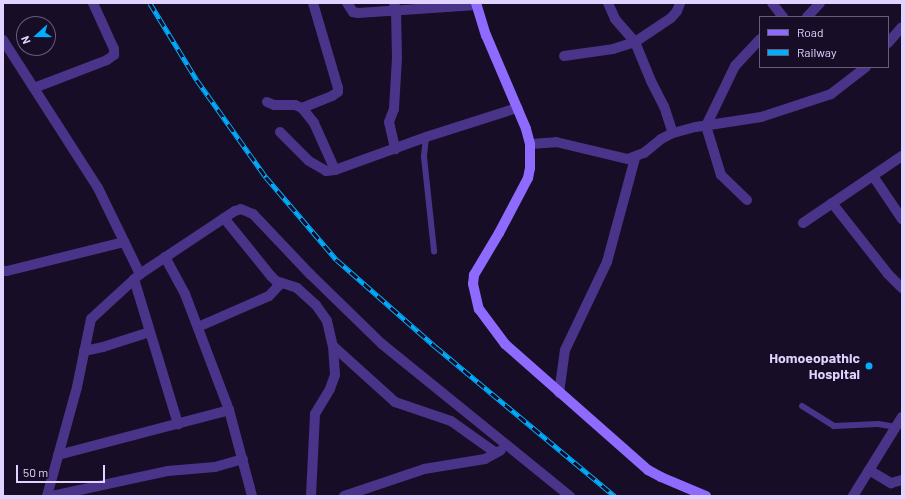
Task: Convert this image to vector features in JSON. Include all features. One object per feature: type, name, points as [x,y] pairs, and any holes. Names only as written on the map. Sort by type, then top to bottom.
[{"type":"street","points":[[34,88],[114,56],[114,49],[94,3]]},
{"type":"street","points":[[302,108],[332,96],[338,92],[313,3]]},
{"type":"street","points":[[347,3],[353,12],[358,13],[395,6],[477,4],[486,35],[517,108],[530,144],[530,168],[528,178],[474,274],[473,284],[479,309],[501,340],[559,393],[648,470],[706,496]]},
{"type":"street","points":[[608,3],[616,19],[635,42],[651,81],[664,106],[673,133]]},
{"type":"street","points":[[564,56],[613,49],[635,42],[671,18],[677,11],[680,3]]},
{"type":"street","points":[[772,3],[780,15]]},
{"type":"street","points":[[808,16],[820,3]]},
{"type":"street","points":[[395,6],[397,58],[394,109],[389,122],[395,148]]},
{"type":"street","points":[[889,42],[902,27]]},
{"type":"street","points":[[3,40],[98,188],[124,242],[137,277],[150,332],[178,424]]},
{"type":"street","points":[[747,200],[721,175],[706,126],[731,72],[759,40]]},
{"type":"street","points":[[530,144],[556,142],[615,158],[635,158],[673,133],[761,117],[830,94],[865,68]]},
{"type":"street","points":[[267,102],[274,105],[295,105],[302,108],[314,123],[335,170]]},
{"type":"street","points":[[280,132],[309,161],[320,169],[326,171],[335,170],[426,137],[517,108]]},
{"type":"street","points":[[803,223],[902,156]]},
{"type":"street","points":[[559,393],[565,350],[607,262],[635,158]]},
{"type":"street","points":[[873,176],[902,218]]},
{"type":"street","points":[[832,203],[888,274],[902,288]]},
{"type":"street","points":[[47,496],[77,387],[91,319],[137,277],[224,218],[241,209],[247,210],[253,214],[310,274],[376,339],[570,496]]},
{"type":"street","points":[[224,218],[271,276],[281,283],[297,288],[322,312],[327,321],[334,346],[334,375],[333,382],[315,414],[311,496]]},
{"type":"street","points":[[3,271],[124,242]]},
{"type":"street","points":[[165,257],[185,294],[229,410],[243,459],[251,496]]},
{"type":"street","points":[[198,327],[269,296],[281,283]]},
{"type":"street","points":[[84,351],[103,348],[150,332]]},
{"type":"street","points":[[334,346],[395,402],[451,421],[496,453]]},
{"type":"street","points":[[58,455],[229,410]]},
{"type":"street","points":[[853,496],[902,417]]},
{"type":"street","points":[[344,496],[424,469],[478,461],[508,446]]},
{"type":"street","points":[[52,496],[168,471],[215,467],[243,459]]},
{"type":"street","points":[[869,470],[891,483],[902,480]]},
{"type":"lane","points":[[426,137],[424,157],[434,251]]},
{"type":"lane","points":[[802,406],[834,426],[878,424],[897,427]]},
{"type":"railway","points":[[150,3],[197,80],[266,177],[337,260],[436,347],[615,496]]},
{"type":"place","name":"Homoeopathic Hospital","points":[[869,366]]}]
